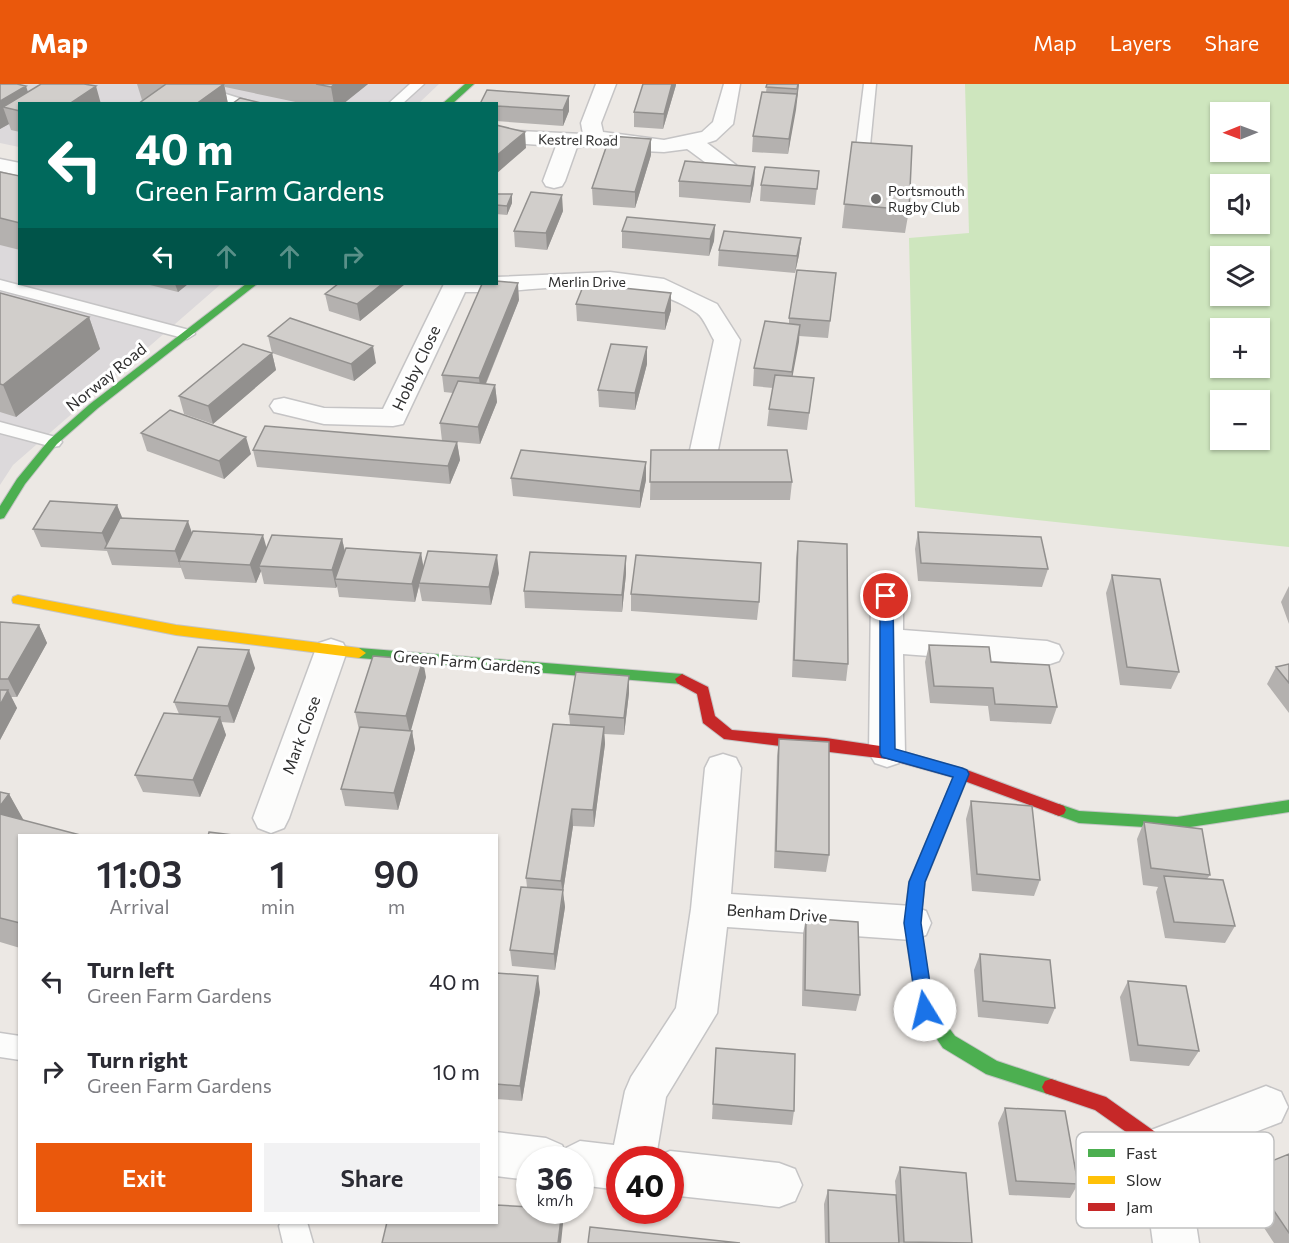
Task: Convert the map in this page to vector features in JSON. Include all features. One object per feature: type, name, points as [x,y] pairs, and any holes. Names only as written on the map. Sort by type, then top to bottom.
[{"type":"street","points":[[448,102],[470,84]]},
{"type":"street","points":[[594,139],[591,123],[606,84]]},
{"type":"street","name":"Kestrel Road","points":[[498,135],[568,141],[612,138],[643,145],[664,146],[691,142],[709,136],[723,124],[732,86]]},
{"type":"street","points":[[554,182],[568,141]]},
{"type":"street","points":[[691,142],[726,165]]},
{"type":"street","points":[[0,165],[18,170]]},
{"type":"street","name":"Merlin Drive","points":[[498,284],[610,279],[656,284],[708,309],[727,340],[704,450]]},
{"type":"street","name":"Norway Road","points":[[0,515],[21,482],[53,442],[94,406],[251,285]]},
{"type":"street","name":"Hobby Close","points":[[284,406],[324,416],[393,418],[456,285]]},
{"type":"street","points":[[886,596],[888,753]]},
{"type":"street","name":"Green Farm Gardens","points":[[18,600],[176,630],[331,651],[682,679],[703,690],[708,719],[729,735],[826,744],[888,753],[962,774],[1079,817],[1177,823],[1289,806]]},
{"type":"street","points":[[887,641],[1047,653]]},
{"type":"street","name":"Mark Close","points":[[271,818],[331,651]]},
{"type":"street","name":"Benham Drive","points":[[723,768],[710,909],[912,923]]},
{"type":"street","points":[[962,774],[917,882],[912,923],[925,1010],[949,1042],[992,1068],[1100,1103],[1141,1132]]},
{"type":"street","points":[[636,1146],[646,1091],[696,1013],[710,909]]},
{"type":"street","points":[[1201,1132],[1266,1107]]},
{"type":"street","points":[[498,1154],[516,1156]]},
{"type":"street","points":[[684,1175],[779,1185]]},
{"type":"street","points":[[1174,1228],[1176,1243]]},
{"type":"lane","points":[[188,84],[188,88],[198,92],[243,102]]},
{"type":"lane","points":[[396,102],[417,84]]},
{"type":"lane","points":[[862,156],[870,84]]},
{"type":"lane","points":[[0,285],[187,334]]},
{"type":"lane","points":[[0,427],[53,442]]},
{"type":"lane","points":[[0,1045],[18,1048]]},
{"type":"shaded area","points":[[0,84],[439,84],[420,102],[18,102],[18,147],[0,143]]},
{"type":"shaded area","points":[[0,176],[18,181],[18,285],[220,285],[13,465],[0,485]]},
{"type":"green space","points":[[965,84],[1289,84],[1289,547],[915,507],[909,238],[969,233]]},
{"type":"building","points":[[0,84],[17,84],[26,86],[0,101]]},
{"type":"building","points":[[41,84],[96,86],[72,102],[18,102],[18,111],[3,107]]},
{"type":"building","points":[[166,84],[224,84],[199,102],[141,102]]},
{"type":"building","points":[[316,84],[335,84],[331,87]]},
{"type":"building","points":[[643,84],[672,84],[664,114],[634,112]]},
{"type":"building","points":[[767,84],[798,84],[797,89],[766,87]]},
{"type":"building","points":[[487,90],[569,96],[563,110],[498,106],[498,102],[481,102]]},
{"type":"building","points":[[762,92],[797,94],[789,139],[753,136]]},
{"type":"building","points":[[240,98],[257,102],[235,102]]},
{"type":"building","points":[[498,125],[525,132],[498,154]]},
{"type":"building","points":[[610,136],[651,139],[635,192],[592,188]]},
{"type":"building","name":"Portsmouth Rugby Club","points":[[852,142],[912,146],[909,210],[844,204]]},
{"type":"building","points":[[685,161],[755,167],[751,186],[679,181]]},
{"type":"building","points":[[765,167],[819,171],[817,189],[761,185]]},
{"type":"building","points":[[0,172],[18,176],[18,222],[0,218]]},
{"type":"building","points":[[531,192],[562,195],[546,233],[514,231]]},
{"type":"building","points":[[498,194],[512,194],[507,206],[498,205]]},
{"type":"building","points":[[627,217],[715,225],[710,239],[622,231]]},
{"type":"building","points":[[724,231],[801,238],[797,256],[719,250]]},
{"type":"building","points":[[797,270],[836,273],[830,321],[789,318]]},
{"type":"building","points":[[498,281],[518,283],[479,378],[442,375],[482,285],[498,285]]},
{"type":"building","points":[[584,284],[671,293],[665,313],[576,304]]},
{"type":"building","points":[[337,285],[381,285],[357,304],[325,294]]},
{"type":"building","points":[[0,293],[89,317],[3,385],[0,384]]},
{"type":"building","points":[[290,318],[373,346],[351,364],[268,336]]},
{"type":"building","points":[[765,321],[800,325],[792,372],[754,368]]},
{"type":"building","points":[[243,344],[272,353],[208,406],[179,396]]},
{"type":"building","points":[[611,344],[647,347],[635,393],[598,390]]},
{"type":"building","points":[[775,375],[814,378],[809,413],[769,409]]},
{"type":"building","points":[[458,381],[495,385],[478,427],[440,423]]},
{"type":"building","points":[[170,410],[246,437],[219,461],[141,433]]},
{"type":"building","points":[[265,426],[457,442],[448,466],[253,450]]},
{"type":"building","points":[[521,450],[646,462],[640,491],[511,478]]},
{"type":"building","points":[[651,450],[787,450],[792,482],[650,482]]},
{"type":"building","points":[[50,501],[117,505],[102,533],[33,529]]},
{"type":"building","points":[[120,518],[188,521],[175,551],[105,548]]},
{"type":"building","points":[[193,531],[263,535],[250,565],[179,561]]},
{"type":"building","points":[[918,532],[1041,537],[1048,569],[921,563]]},
{"type":"building","points":[[272,535],[342,539],[332,570],[259,566]]},
{"type":"building","points":[[798,541],[847,544],[848,664],[794,660]]},
{"type":"building","points":[[346,548],[421,553],[412,584],[335,579]]},
{"type":"building","points":[[428,551],[497,555],[489,587],[419,583]]},
{"type":"building","points":[[530,552],[626,556],[622,595],[524,591]]},
{"type":"building","points":[[636,555],[761,563],[759,602],[631,594]]},
{"type":"building","points":[[1112,575],[1160,579],[1179,672],[1127,667]]},
{"type":"building","points":[[0,622],[39,625],[8,679],[0,679]]},
{"type":"building","points":[[929,645],[989,647],[991,662],[1049,665],[1057,707],[995,704],[993,688],[934,686]]},
{"type":"building","points":[[198,647],[249,650],[228,706],[174,702]]},
{"type":"building","points":[[373,656],[423,660],[406,716],[355,712]]},
{"type":"building","points":[[1289,664],[1289,683],[1276,667]]},
{"type":"building","points":[[576,672],[629,676],[624,718],[569,714]]},
{"type":"building","points":[[0,690],[8,690],[0,705]]},
{"type":"building","points":[[164,713],[220,717],[193,780],[135,775]]},
{"type":"building","points":[[553,724],[604,727],[593,810],[572,809],[561,881],[526,878]]},
{"type":"building","points":[[360,727],[412,731],[394,793],[341,789]]},
{"type":"building","points":[[779,739],[829,742],[829,855],[776,851]]},
{"type":"building","points":[[0,792],[9,794],[0,806]]},
{"type":"building","points":[[971,801],[1032,806],[1040,880],[977,874]]},
{"type":"building","points":[[0,814],[76,834],[18,834],[18,922],[0,918]]},
{"type":"building","points":[[1144,822],[1202,829],[1210,875],[1151,868]]},
{"type":"building","points":[[1164,876],[1223,880],[1235,926],[1174,922]]},
{"type":"building","points":[[521,887],[563,890],[554,954],[510,950]]},
{"type":"building","points":[[806,918],[858,922],[860,995],[805,990]]},
{"type":"building","points":[[980,954],[1050,960],[1055,1008],[983,1001]]},
{"type":"building","points":[[498,973],[538,976],[520,1086],[498,1084]]},
{"type":"building","points":[[1128,981],[1186,986],[1199,1051],[1138,1045]]},
{"type":"building","points":[[716,1048],[795,1054],[794,1111],[713,1104]]},
{"type":"building","points":[[1005,1108],[1065,1111],[1076,1184],[1016,1181]]},
{"type":"building","points":[[1289,1154],[1289,1233],[1274,1211],[1274,1160]]},
{"type":"building","points":[[900,1167],[966,1173],[972,1243],[904,1242]]},
{"type":"building","points":[[828,1190],[896,1195],[899,1243],[829,1243]]},
{"type":"building","points":[[498,1205],[516,1206],[516,1224],[560,1224],[558,1243],[382,1243],[387,1224],[498,1224]]},
{"type":"building","points":[[590,1227],[740,1243],[588,1243]]},
{"type":"traffic: fast","points":[[448,102],[470,84]]},
{"type":"traffic: fast","points":[[0,515],[21,482],[53,442],[94,406],[251,285]]},
{"type":"traffic: fast","points":[[359,653],[682,679]]},
{"type":"traffic: fast","points":[[962,774],[917,882],[912,923],[925,1010],[949,1042],[992,1068],[1051,1087]]},
{"type":"traffic: fast","points":[[1059,810],[1079,817],[1177,823],[1289,806]]},
{"type":"traffic: slow","points":[[18,600],[176,630],[359,653]]},
{"type":"traffic: jam","points":[[682,679],[703,691],[708,719],[729,735],[826,744],[887,753],[962,774],[1059,810]]},
{"type":"traffic: jam","points":[[1051,1087],[1100,1103],[1141,1132]]},
{"type":"place","name":"Portsmouth Rugby Club","points":[[876,199]]},
{"type":"route","points":[[886,596],[888,753],[962,774],[917,882],[912,923],[925,1010]]}]
